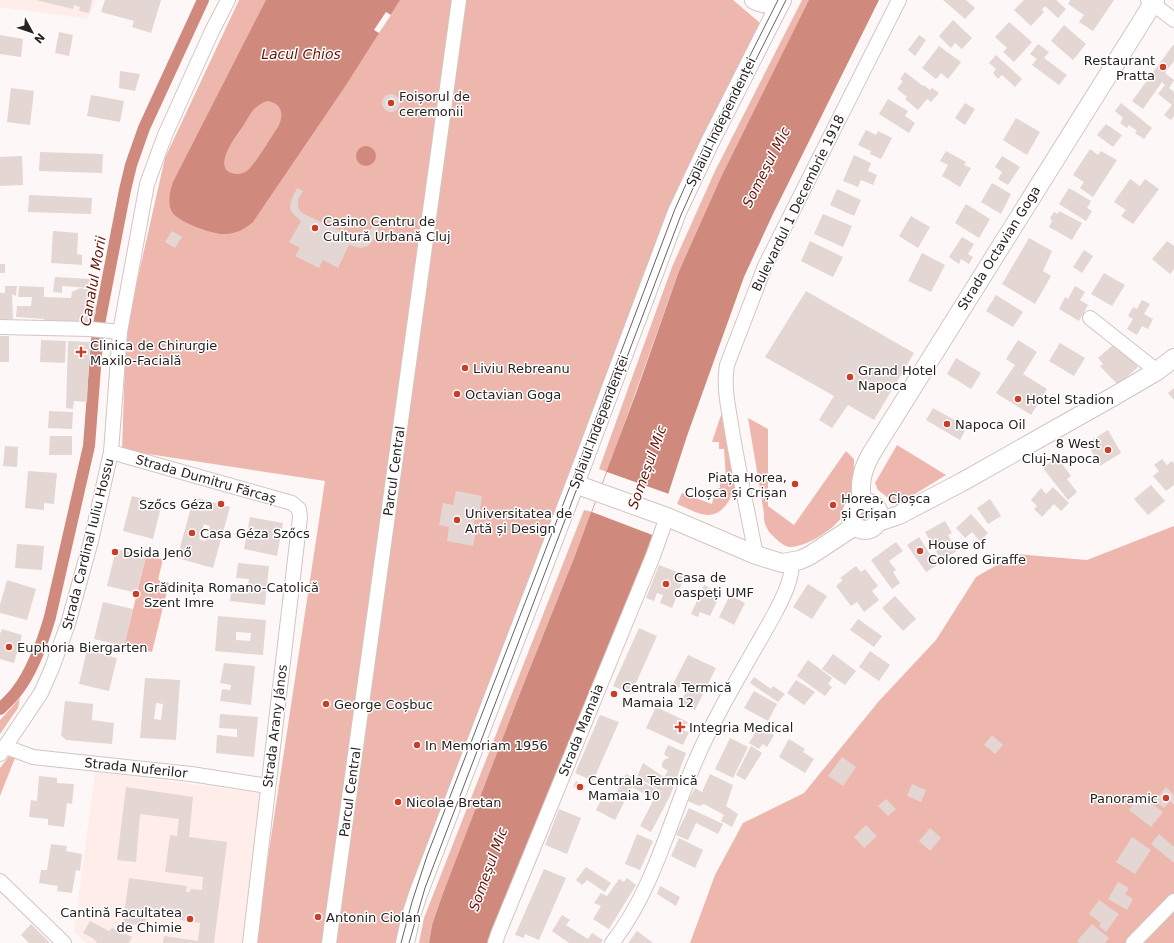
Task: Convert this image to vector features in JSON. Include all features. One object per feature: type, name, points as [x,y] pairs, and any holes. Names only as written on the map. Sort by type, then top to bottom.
[{"type":"main road","points":[[754,0],[767,4],[776,4],[782,1]]},
{"type":"main road","name":"Splaiul Independenței","points":[[405,943],[418,894],[678,212],[710,142],[782,1]]},
{"type":"main road","name":"Strada Octavian Goga","points":[[862,503],[862,477],[869,458],[1152,1]]},
{"type":"main road","points":[[878,522],[879,514],[876,507],[869,503],[856,505],[851,513],[852,522],[855,526],[862,530],[869,530],[878,522],[899,515],[962,482],[1116,395],[1157,371],[1174,358]]},
{"type":"main road","points":[[575,484],[663,515],[756,555],[777,562],[792,562],[800,560],[814,553],[855,526]]},
{"type":"street","name":"Strada Cardinal Iuliu Hossu","points":[[3,750],[41,693],[60,649],[68,624],[90,541],[111,452],[114,331],[147,184],[165,135],[212,31],[228,0]]},
{"type":"street","name":"Parcul Central","points":[[329,943],[459,0]]},
{"type":"street","name":"Bulevardul 1 Decembrie 1918","points":[[756,555],[737,460],[727,400],[727,365],[765,266],[898,0]]},
{"type":"street","points":[[1152,1],[1174,20]]},
{"type":"street","points":[[1090,318],[1157,371]]},
{"type":"street","points":[[0,327],[114,331]]},
{"type":"street","name":"Strada Dumitru Fărcaș","points":[[111,452],[292,503],[300,509]]},
{"type":"street","name":"Strada Arany János","points":[[250,943],[300,509]]},
{"type":"street","name":"Strada Mamaia","points":[[495,943],[506,912],[650,564],[663,515]]},
{"type":"street","points":[[612,943],[642,895],[653,871],[696,761],[712,728],[776,613],[790,579],[792,562]]},
{"type":"street","name":"Strada Nuferilor","points":[[3,750],[39,758],[191,774],[268,786]]},
{"type":"street","points":[[0,881],[64,943]]},
{"type":"street","points":[[1133,943],[1174,901]]},
{"type":"shaded area","points":[[0,0],[96,0],[88,19],[0,7]]},
{"type":"shaded area","points":[[239,0],[733,0],[759,22],[760,28],[688,174],[398,943],[255,943],[325,481],[122,450],[126,330],[165,158]]},
{"type":"shaded area","points":[[802,0],[834,0],[809,29],[791,37],[721,177],[679,271],[607,472],[599,469],[672,267],[715,171]]},
{"type":"shaded area","points":[[723,409],[736,482],[734,491],[726,505],[715,514],[709,515],[696,512],[677,504],[682,493],[712,504],[715,489],[720,488],[720,479],[726,479],[724,449],[719,449],[719,442],[712,442]]},
{"type":"shaded area","points":[[748,418],[768,429],[768,506],[794,525],[846,451],[854,459],[852,490],[848,504],[841,518],[832,528],[818,537],[795,547],[784,545],[768,530],[765,525]]},
{"type":"shaded area","points":[[897,445],[946,475],[897,505],[878,490],[875,483]]},
{"type":"shaded area","points":[[865,507],[869,508],[873,512],[873,520],[869,524],[865,525],[861,524],[857,520],[856,516],[857,512],[861,508]]},
{"type":"shaded area","points":[[584,510],[592,512],[443,893],[432,925],[429,943],[419,943],[424,918]]},
{"type":"shaded area","points":[[1174,526],[1174,943],[690,943],[715,875],[743,823],[804,793],[879,701],[936,640],[976,577],[1016,554],[1087,560]]},
{"type":"shaded area","points":[[146,556],[163,559],[158,580],[169,583],[152,652],[124,646]]},
{"type":"shaded area","points":[[20,698],[18,708],[0,734],[0,720]]},
{"type":"shaded area","points":[[10,755],[15,758],[0,796],[0,768]]},
{"type":"shaded area","points":[[95,772],[264,793],[245,943],[86,943],[74,932]]},
{"type":"water","name":"Lacul Chios","points":[[266,0],[400,0],[346,85],[250,225],[237,232],[220,234],[181,220],[172,212],[170,208],[169,201],[173,182]],"holes":[[[268,101],[277,105],[281,111],[280,123],[254,164],[245,172],[240,174],[228,171],[225,167],[227,153],[235,137],[250,114],[255,108],[263,103]]]},
{"type":"water","name":"Someșul Mic","points":[[809,0],[879,0],[772,216],[744,277],[687,436],[653,541],[594,682],[491,943],[429,943],[432,925],[443,893],[574,558],[636,393],[679,271],[721,177]]},
{"type":"water","points":[[366,146],[373,149],[376,156],[373,163],[366,166],[359,163],[356,156],[359,149]]},
{"type":"pier","points":[[386,12],[391,15],[379,33],[374,30]]},
{"type":"pier","points":[[607,472],[669,494],[655,536],[592,512]]},
{"type":"building","points":[[36,0],[92,0],[89,13],[79,11],[80,7],[74,5],[73,9]]},
{"type":"building","points":[[105,0],[161,0],[151,33],[132,27],[134,21],[101,12]]},
{"type":"building","points":[[943,0],[966,0],[975,8],[965,19]]},
{"type":"building","points":[[1024,0],[1056,0],[1066,9],[1058,18],[1045,6],[1042,10],[1044,12],[1031,26],[1014,10]]},
{"type":"building","points":[[1070,0],[1114,0],[1093,31],[1079,22],[1084,15],[1068,4]]},
{"type":"building","points":[[953,20],[972,38],[962,49],[955,43],[951,48],[939,36]]},
{"type":"building","points":[[1009,22],[1032,42],[1014,62],[1003,52],[1007,48],[995,37]]},
{"type":"building","points":[[1064,25],[1086,44],[1073,60],[1051,41]]},
{"type":"building","points":[[59,32],[73,35],[69,56],[55,53]]},
{"type":"building","points":[[0,35],[23,39],[21,57],[0,54]]},
{"type":"building","points":[[919,35],[926,40],[915,56],[908,50]]},
{"type":"building","points":[[1038,44],[1049,52],[1044,58],[1067,75],[1059,85],[1032,65],[1037,59],[1030,54]]},
{"type":"building","points":[[1173,45],[1174,61],[1165,73],[1174,80],[1169,88],[1174,92],[1174,116],[1171,120],[1164,115],[1172,105],[1158,94],[1165,85],[1162,82],[1143,109],[1132,101]]},
{"type":"building","points":[[939,46],[961,62],[948,79],[941,73],[936,79],[922,68]]},
{"type":"building","points":[[996,55],[1022,79],[1015,87],[1002,75],[998,79],[993,73],[996,69],[989,63]]},
{"type":"building","points":[[120,71],[140,74],[135,91],[119,88]]},
{"type":"building","points":[[905,72],[923,86],[924,85],[930,90],[932,88],[939,93],[931,102],[927,99],[918,110],[905,99],[907,97],[897,89],[903,81],[900,79]]},
{"type":"building","points":[[11,88],[34,91],[30,125],[7,122]]},
{"type":"building","name":"Foișorul de ceremonii","points":[[387,94],[395,94],[400,99],[398,110],[395,112],[387,112],[382,107],[382,99]]},
{"type":"building","points":[[91,95],[124,101],[120,122],[87,116]]},
{"type":"building","points":[[888,99],[908,111],[905,116],[915,123],[909,133],[879,114]]},
{"type":"building","points":[[965,103],[975,109],[965,125],[955,118]]},
{"type":"building","points":[[1121,103],[1152,128],[1144,139],[1135,133],[1137,131],[1129,125],[1127,128],[1120,123],[1123,118],[1115,111]]},
{"type":"building","points":[[1016,118],[1040,132],[1027,155],[1003,140]]},
{"type":"building","points":[[1106,124],[1122,135],[1113,147],[1097,135]]},
{"type":"building","points":[[866,130],[876,135],[878,131],[892,138],[881,159],[870,154],[871,151],[858,145]]},
{"type":"building","points":[[1090,149],[1098,155],[1101,151],[1117,160],[1093,197],[1080,188],[1084,182],[1073,175]]},
{"type":"building","points":[[946,151],[966,162],[964,165],[971,168],[960,187],[942,176],[948,165],[940,161]]},
{"type":"building","points":[[40,152],[103,154],[102,173],[39,171]]},
{"type":"building","points":[[854,155],[871,163],[868,171],[877,175],[873,185],[861,180],[858,187],[843,181]]},
{"type":"building","points":[[22,156],[23,185],[0,186],[0,157]]},
{"type":"building","points":[[1002,156],[1020,167],[1008,185],[998,179],[1002,172],[995,167]]},
{"type":"building","points":[[1130,179],[1140,186],[1145,179],[1159,189],[1133,224],[1121,216],[1126,210],[1114,202]]},
{"type":"building","points":[[992,183],[1011,194],[1001,214],[981,202]]},
{"type":"building","name":"Casino Centru de Cultură Urbană Cluj","points":[[297,188],[303,191],[298,199],[298,206],[300,211],[304,214],[359,240],[365,237],[373,226],[379,229],[374,239],[368,246],[361,248],[349,245],[338,268],[323,260],[319,268],[295,256],[300,248],[289,242],[301,221],[291,211],[290,205]]},
{"type":"building","points":[[1069,188],[1091,201],[1087,208],[1092,211],[1086,221],[1059,204]]},
{"type":"building","points":[[837,189],[861,200],[854,216],[830,205]]},
{"type":"building","points":[[29,195],[92,198],[91,214],[28,212]]},
{"type":"building","points":[[966,204],[990,219],[979,238],[955,223]]},
{"type":"building","points":[[1059,211],[1082,223],[1072,240],[1049,227],[1052,221],[1050,218],[1054,212],[1058,214]]},
{"type":"building","points":[[823,214],[852,226],[843,247],[814,234]]},
{"type":"building","points":[[911,216],[930,227],[918,248],[899,236]]},
{"type":"building","points":[[53,231],[78,233],[77,254],[82,255],[82,265],[51,263]]},
{"type":"building","points":[[172,231],[182,237],[175,248],[165,242]]},
{"type":"building","points":[[962,237],[974,244],[968,254],[973,257],[969,264],[961,259],[959,264],[949,257]]},
{"type":"building","points":[[1029,238],[1052,251],[1043,271],[1051,276],[1035,304],[1002,284]]},
{"type":"building","points":[[810,241],[843,257],[833,277],[801,261]]},
{"type":"building","points":[[1167,241],[1174,246],[1174,269],[1170,274],[1152,259]]},
{"type":"building","points":[[1084,250],[1093,256],[1082,273],[1073,267]]},
{"type":"building","points":[[922,253],[945,265],[931,292],[908,281]]},
{"type":"building","points":[[0,264],[5,264],[5,273],[0,273]]},
{"type":"building","points":[[1104,273],[1125,285],[1112,306],[1091,294]]},
{"type":"building","points":[[55,277],[91,279],[90,288],[62,286],[62,293],[53,292]]},
{"type":"building","points":[[5,286],[17,286],[16,296],[12,294],[13,319],[0,319],[0,293],[5,293]]},
{"type":"building","points":[[19,286],[44,287],[44,297],[71,298],[72,292],[80,288],[90,290],[92,300],[95,301],[96,314],[91,314],[92,325],[44,323],[44,319],[16,317],[17,306],[31,306],[32,297],[18,297]]},
{"type":"building","points":[[1075,286],[1085,292],[1080,300],[1088,305],[1079,321],[1059,309],[1065,297],[1068,299]]},
{"type":"building","name":"Grand Hotel Napoca","points":[[806,291],[914,353],[874,420],[848,405],[832,428],[819,420],[834,396],[765,357]]},
{"type":"building","points":[[996,295],[1023,312],[1013,327],[986,311]]},
{"type":"building","points":[[1142,300],[1150,304],[1144,314],[1153,319],[1148,329],[1142,326],[1137,335],[1127,329],[1133,319],[1128,316],[1133,307],[1137,309]]},
{"type":"building","points":[[0,336],[9,336],[9,362],[0,362]]},
{"type":"building","points":[[41,340],[66,341],[65,363],[40,362]]},
{"type":"building","points":[[1018,340],[1037,352],[1023,374],[1047,389],[1031,415],[996,393],[1015,365],[1006,359]]},
{"type":"building","points":[[68,341],[90,342],[87,402],[74,401],[73,409],[66,408]]},
{"type":"building","points":[[1060,343],[1085,358],[1074,376],[1049,361]]},
{"type":"building","points":[[1113,345],[1118,351],[1121,348],[1138,367],[1118,385],[1100,366],[1103,364],[1098,358]]},
{"type":"building","points":[[956,358],[981,373],[971,389],[947,374]]},
{"type":"building","points":[[1174,388],[1174,400],[1168,393]]},
{"type":"building","name":"Napoca Oil","points":[[933,408],[967,427],[960,440],[926,420]]},
{"type":"building","points":[[49,411],[73,412],[72,429],[48,428]]},
{"type":"building","points":[[1108,430],[1121,453],[1100,466],[1087,443]]},
{"type":"building","points":[[50,436],[72,436],[72,455],[49,455]]},
{"type":"building","points":[[5,446],[18,447],[17,467],[3,466]]},
{"type":"building","points":[[1057,457],[1071,476],[1067,479],[1077,492],[1068,500],[1043,468]]},
{"type":"building","points":[[1162,459],[1167,465],[1172,461],[1174,463],[1174,485],[1166,491],[1153,476],[1159,471],[1154,465]]},
{"type":"building","points":[[28,471],[57,473],[54,504],[44,503],[44,510],[25,508]]},
{"type":"building","points":[[1151,485],[1165,501],[1148,515],[1134,499]]},
{"type":"building","points":[[1053,487],[1069,503],[1061,511],[1054,504],[1042,517],[1034,509],[1037,506],[1031,500],[1041,488],[1046,494]]},
{"type":"building","name":"Universitatea de Artă și Design","points":[[456,491],[482,496],[480,509],[477,509],[472,534],[475,535],[473,546],[447,541],[449,527],[439,525],[443,503],[453,505]]},
{"type":"building","points":[[132,496],[162,503],[153,539],[123,531]]},
{"type":"building","name":"Casa Géza Szőcs","points":[[194,497],[230,507],[213,568],[177,558]],"holes":[[[204,524],[210,526],[205,541],[199,539]]]},
{"type":"building","points":[[990,499],[1001,516],[988,524],[977,508]]},
{"type":"building","points":[[971,514],[988,533],[980,541],[972,532],[965,538],[956,528]]},
{"type":"building","points":[[250,517],[283,523],[277,556],[244,549]]},
{"type":"building","points":[[945,521],[952,533],[948,535],[957,551],[941,560],[925,532]]},
{"type":"building","points":[[919,537],[937,565],[926,572],[907,545]]},
{"type":"building","points":[[896,542],[903,551],[889,561],[896,570],[893,572],[900,583],[892,589],[871,560]]},
{"type":"building","points":[[17,544],[44,546],[42,570],[15,568]]},
{"type":"building","points":[[116,549],[146,556],[137,593],[107,586]]},
{"type":"building","points":[[238,563],[269,566],[265,605],[230,601],[232,585],[248,587],[249,579],[236,578]]},
{"type":"building","name":"Casa de oaspeți UMF","points":[[659,565],[685,575],[672,608],[660,603],[663,595],[657,593],[654,601],[646,598]]},
{"type":"building","points":[[856,566],[861,572],[865,569],[878,586],[872,591],[879,600],[864,612],[857,602],[851,606],[836,586],[843,580],[840,578]]},
{"type":"building","points":[[7,580],[36,589],[27,620],[0,613],[0,605]]},
{"type":"building","points":[[808,584],[827,596],[812,619],[793,607]]},
{"type":"building","points":[[704,585],[721,593],[710,616],[700,612],[698,617],[691,614]]},
{"type":"building","points":[[730,595],[745,603],[734,625],[719,617]]},
{"type":"building","points":[[895,596],[916,619],[903,631],[882,608]]},
{"type":"building","points":[[103,602],[133,609],[124,646],[94,639]]},
{"type":"building","points":[[218,616],[266,620],[263,655],[215,651]],"holes":[[[236,632],[251,633],[250,641],[236,640]]]},
{"type":"building","points":[[858,619],[882,636],[874,647],[850,630]]},
{"type":"building","points":[[639,628],[657,636],[631,694],[613,686]]},
{"type":"building","name":"Euphoria Biergarten","points":[[2,629],[22,635],[14,663],[0,659],[0,634]]},
{"type":"building","points":[[87,650],[117,658],[109,691],[79,684]]},
{"type":"building","points":[[870,651],[890,665],[879,681],[859,667]]},
{"type":"building","points":[[833,654],[856,671],[845,685],[822,669]]},
{"type":"building","points":[[688,655],[716,668],[695,710],[680,703],[690,685],[682,681],[679,688],[673,684]]},
{"type":"building","points":[[808,660],[832,678],[828,684],[832,687],[825,696],[797,676]]},
{"type":"building","points":[[224,663],[255,666],[251,705],[220,701],[222,689],[230,690],[231,685],[220,683]]},
{"type":"building","points":[[754,677],[771,689],[773,686],[785,694],[778,702],[750,683]]},
{"type":"building","points":[[145,678],[180,680],[176,740],[140,738]],"holes":[[[156,703],[163,704],[161,720],[154,719]]]},
{"type":"building","points":[[796,680],[815,692],[804,705],[787,693]]},
{"type":"building","name":"Centrala Termică Mamaia 12","points":[[612,689],[619,693],[617,698],[609,695]]},
{"type":"building","points":[[754,691],[777,704],[768,721],[744,708]]},
{"type":"building","points":[[65,701],[93,704],[92,720],[114,723],[112,744],[66,740],[61,735]]},
{"type":"building","points":[[656,707],[688,722],[684,731],[689,732],[683,745],[646,728]]},
{"type":"building","points":[[220,714],[258,717],[254,757],[216,753],[217,735],[237,737],[237,729],[219,728]]},
{"type":"building","points":[[600,715],[619,722],[593,781],[575,773]]},
{"type":"building","points":[[759,726],[774,735],[767,747],[763,744],[759,749],[749,743]]},
{"type":"building","points":[[992,735],[1003,745],[995,754],[984,745]]},
{"type":"building","points":[[730,738],[748,747],[733,778],[715,769]]},
{"type":"building","points":[[789,739],[805,749],[803,752],[814,759],[805,773],[779,757]]},
{"type":"building","points":[[668,745],[686,753],[670,796],[651,832],[640,826],[654,799],[632,787],[615,820],[596,810],[602,798],[611,803],[626,774],[664,793],[637,777],[643,763],[664,777],[668,771],[662,767],[662,763],[665,759],[669,758],[664,754]]},
{"type":"building","points":[[751,746],[762,753],[745,780],[736,775]]},
{"type":"building","points":[[842,757],[856,767],[843,786],[828,776]]},
{"type":"building","points":[[710,774],[733,785],[726,806],[738,814],[732,827],[721,821],[724,815],[704,804],[699,806],[688,801],[695,788],[702,792]]},
{"type":"building","points":[[39,776],[57,778],[57,783],[74,784],[72,804],[67,803],[64,827],[48,825],[48,819],[29,817],[31,800],[37,801]]},
{"type":"building","name":"Centrala Termică Mamaia 10","points":[[576,781],[586,786],[584,791],[573,787]]},
{"type":"building","points":[[912,784],[926,790],[921,802],[907,796]]},
{"type":"building","points":[[126,787],[193,797],[189,837],[227,842],[214,943],[163,943],[164,936],[198,941],[200,923],[180,920],[181,914],[147,909],[145,926],[123,923],[129,878],[187,886],[186,892],[190,892],[191,889],[202,890],[203,877],[165,872],[170,835],[177,836],[179,819],[140,814],[136,862],[117,860]]},
{"type":"building","points":[[1166,787],[1174,795],[1174,805],[1170,801],[1164,808],[1155,801]]},
{"type":"building","points":[[1140,795],[1163,812],[1151,827],[1129,810]]},
{"type":"building","points":[[886,799],[896,809],[888,816],[878,806]]},
{"type":"building","points":[[689,808],[723,824],[718,834],[696,823],[688,840],[676,835]]},
{"type":"building","points":[[559,809],[581,818],[567,854],[545,845]]},
{"type":"building","points":[[866,825],[877,836],[864,848],[854,837]]},
{"type":"building","points":[[930,828],[941,838],[930,851],[919,841]]},
{"type":"building","points":[[637,834],[653,841],[640,870],[625,864]]},
{"type":"building","points":[[1159,834],[1174,847],[1174,863],[1151,844]]},
{"type":"building","points":[[1132,837],[1151,850],[1135,874],[1116,862]]},
{"type":"building","points":[[679,838],[703,850],[695,868],[671,856]]},
{"type":"building","points":[[51,844],[67,846],[66,851],[82,854],[80,871],[76,870],[72,893],[57,891],[58,886],[39,883],[41,870],[47,870]]},
{"type":"building","points":[[586,867],[611,883],[605,892],[587,880],[582,885],[576,880]]},
{"type":"building","points":[[544,869],[566,878],[539,940],[525,934],[524,938],[515,935]]},
{"type":"building","points":[[627,878],[636,885],[609,929],[593,919],[601,906],[594,903],[601,893],[607,896],[619,879],[624,882]]},
{"type":"building","points":[[1118,882],[1129,888],[1125,894],[1133,899],[1127,910],[1108,899]]},
{"type":"building","points":[[660,886],[680,897],[676,906],[657,894]]},
{"type":"building","points":[[1099,900],[1119,914],[1106,932],[1099,926],[1101,923],[1089,914]]},
{"type":"building","points":[[562,915],[570,920],[566,925],[588,939],[592,933],[603,940],[601,943],[569,943],[552,931]]},
{"type":"building","points":[[90,921],[109,931],[112,928],[132,937],[129,943],[97,943],[94,939],[83,933]]},
{"type":"building","points":[[31,924],[50,943],[29,943],[21,935]]},
{"type":"building","points":[[1092,924],[1109,938],[1105,943],[1080,943],[1077,941]]},
{"type":"building","points":[[637,931],[653,943],[628,943]]},
{"type":"waterway","name":"Canalul Morii","points":[[0,709],[15,694],[28,675],[50,617],[89,446],[100,319],[131,165],[144,128],[203,0]]},
{"type":"tram line","points":[[401,943],[412,902],[427,856],[576,471],[675,209],[691,173],[778,0]]},
{"type":"tram line","points":[[409,943],[425,888],[681,215],[707,157],[786,0]]},
{"type":"place","name":"Restaurant Pratta","points":[[1163,67]]},
{"type":"place","name":"Foișorul de ceremonii","points":[[391,103]]},
{"type":"place","name":"Casino Centru de Cultură Urbană Cluj","points":[[315,228]]},
{"type":"place","name":"Clinica de Chirurgie Maxilo-Facială","points":[[81,352]]},
{"type":"place","name":"Liviu Rebreanu","points":[[465,368]]},
{"type":"place","name":"Grand Hotel Napoca","points":[[850,377]]},
{"type":"place","name":"Octavian Goga","points":[[457,394]]},
{"type":"place","name":"Hotel Stadion","points":[[1018,399]]},
{"type":"place","name":"Napoca Oil","points":[[947,424]]},
{"type":"place","name":"8 West Cluj-Napoca","points":[[1108,450]]},
{"type":"place","name":"Piața Horea, Cloșca și Crișan","points":[[795,484]]},
{"type":"place","name":"Szőcs Géza","points":[[221,504]]},
{"type":"place","name":"Horea, Cloșca și Crișan","points":[[833,505]]},
{"type":"place","name":"Universitatea de Artă și Design","points":[[457,520]]},
{"type":"place","name":"Casa Géza Szőcs","points":[[192,533]]},
{"type":"place","name":"House of Colored Giraffe","points":[[920,551]]},
{"type":"place","name":"Dsida Jenő","points":[[115,552]]},
{"type":"place","name":"Casa de oaspeți UMF","points":[[666,584]]},
{"type":"place","name":"Grădinița Romano-Catolică Szent Imre","points":[[136,594]]},
{"type":"place","name":"Euphoria Biergarten","points":[[9,647]]},
{"type":"place","name":"Centrala Termică Mamaia 12","points":[[614,694]]},
{"type":"place","name":"George Coșbuc","points":[[326,704]]},
{"type":"place","name":"Integria Medical","points":[[680,727]]},
{"type":"place","name":"In Memoriam 1956","points":[[417,745]]},
{"type":"place","name":"Centrala Termică Mamaia 10","points":[[580,787]]},
{"type":"place","name":"Panoramic","points":[[1166,798]]},
{"type":"place","name":"Nicolae Bretan","points":[[398,802]]},
{"type":"place","name":"Antonin Ciolan","points":[[318,917]]},
{"type":"place","name":"Cantină Facultatea de Chimie","points":[[190,919]]}]
